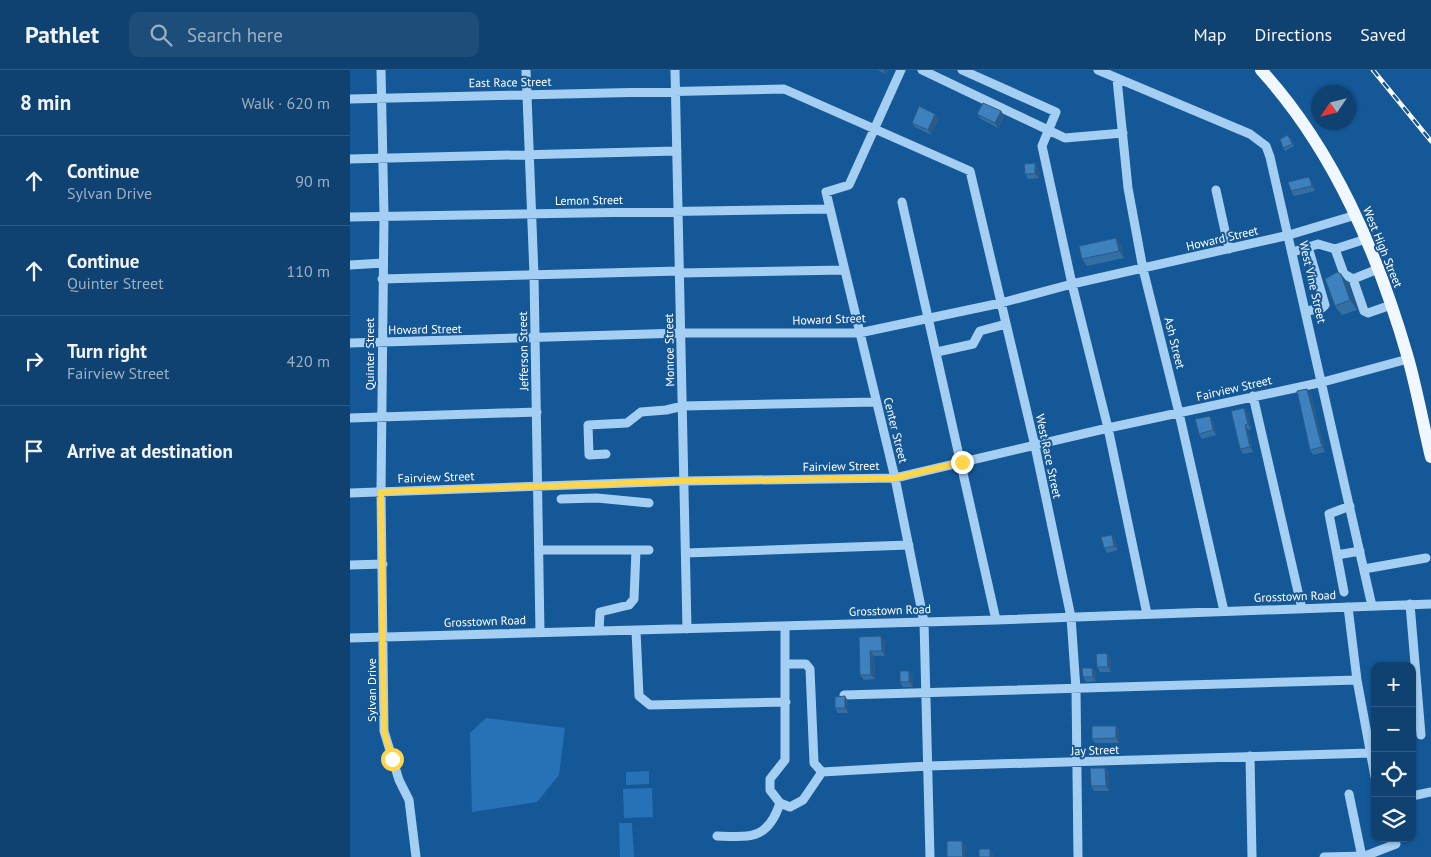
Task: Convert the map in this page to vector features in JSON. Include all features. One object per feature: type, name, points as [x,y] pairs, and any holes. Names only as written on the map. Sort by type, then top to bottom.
[{"type":"main road","name":"West High Street","points":[[1261,70],[1276,86],[1326,158],[1356,216],[1378,269],[1408,359],[1429,440],[1431,457]]},
{"type":"street","name":"Quinter Street","points":[[381,70],[380,99],[384,216],[381,342],[383,637]]},
{"type":"street","name":"Jefferson Street","points":[[526,70],[534,275],[540,632]]},
{"type":"street","name":"Monroe Street","points":[[675,70],[687,629]]},
{"type":"street","name":"Center Street","points":[[901,70],[873,127],[849,185],[826,192],[895,478],[924,622],[930,857]]},
{"type":"street","points":[[922,70],[1065,138],[1122,133]]},
{"type":"street","points":[[962,70],[1054,110],[1056,114],[1042,146],[1072,284],[1108,428],[1147,614]]},
{"type":"street","name":"West Vine Street","points":[[1098,70],[1250,134],[1266,146],[1323,382],[1372,606]]},
{"type":"street","name":"Ash Street","points":[[1117,79],[1128,188],[1143,269],[1179,413],[1224,612]]},
{"type":"street","name":"East Race Street","points":[[350,99],[784,89],[873,127]]},
{"type":"street","name":"West Race Street","points":[[873,127],[970,171],[1035,446],[1071,617],[1076,689],[1075,763],[1078,857]]},
{"type":"street","points":[[350,159],[677,151]]},
{"type":"street","points":[[1216,190],[1229,249]]},
{"type":"street","points":[[902,202],[996,620]]},
{"type":"street","name":"Lemon Street","points":[[350,217],[829,209]]},
{"type":"street","name":"Howard Street","points":[[350,344],[681,333],[859,333],[1001,303],[1072,284],[1289,235],[1356,216]]},
{"type":"street","points":[[1293,252],[1318,244],[1335,249],[1366,239]]},
{"type":"street","points":[[1306,311],[1322,308],[1325,305],[1308,247]]},
{"type":"street","points":[[1335,249],[1344,274],[1353,278],[1378,269]]},
{"type":"street","points":[[350,265],[383,263]]},
{"type":"street","points":[[382,279],[844,270]]},
{"type":"street","points":[[1353,278],[1364,311],[1368,312],[1391,305]]},
{"type":"street","points":[[937,352],[974,344],[980,331],[1006,324]]},
{"type":"street","name":"Fairview Street","points":[[350,493],[608,483],[895,478],[1108,428],[1323,382],[1408,359]]},
{"type":"street","points":[[1253,396],[1302,608]]},
{"type":"street","points":[[606,454],[589,455],[588,425],[628,423],[641,412],[666,410],[683,406],[876,402]]},
{"type":"street","points":[[350,418],[536,412]]},
{"type":"street","points":[[608,483],[609,500]]},
{"type":"street","points":[[561,499],[609,500],[649,504]]},
{"type":"street","points":[[1344,592],[1329,514],[1350,506]]},
{"type":"street","points":[[686,553],[909,546]]},
{"type":"street","points":[[539,550],[649,550]]},
{"type":"street","points":[[599,632],[600,612],[629,606],[634,599],[636,550]]},
{"type":"street","points":[[1337,556],[1360,551]]},
{"type":"street","points":[[1364,569],[1426,558]]},
{"type":"street","points":[[350,565],[383,564]]},
{"type":"street","points":[[1410,604],[1421,734]]},
{"type":"street","name":"Grosstown Road","points":[[350,638],[996,620],[1431,604]]},
{"type":"street","points":[[1348,607],[1357,680],[1371,758]]},
{"type":"street","points":[[785,626],[786,760],[770,779],[770,790],[780,803],[790,807],[803,800],[822,772],[814,763],[810,668],[806,664],[786,664]]},
{"type":"street","points":[[636,631],[639,696],[650,705],[786,702]]},
{"type":"street","name":"Sylvan Drive","points":[[383,637],[384,731],[400,780],[409,800],[416,857]]},
{"type":"street","points":[[844,695],[1357,680]]},
{"type":"street","name":"Jay Street","points":[[822,772],[928,766],[1370,753]]},
{"type":"street","points":[[1250,756],[1252,857]]},
{"type":"street","points":[[1416,795],[1431,792]]},
{"type":"street","points":[[1349,794],[1362,857]]},
{"type":"street","points":[[717,836],[750,837],[763,831],[775,817],[780,803]]},
{"type":"street","points":[[1324,857],[1362,857],[1392,842]]},
{"type":"shaded area","points":[[486,718],[565,728],[559,775],[537,802],[472,812],[470,733]]},
{"type":"shaded area","points":[[649,771],[649,784],[626,785],[626,772]]},
{"type":"shaded area","points":[[652,788],[653,817],[624,818],[623,789]]},
{"type":"shaded area","points":[[619,823],[632,823],[634,857],[620,857]]},
{"type":"building","points":[[983,103],[1001,111],[995,123],[977,114]]},
{"type":"building","points":[[919,106],[935,114],[928,130],[912,123]]},
{"type":"building","points":[[1288,135],[1292,144],[1283,148],[1280,139]]},
{"type":"building","points":[[1035,163],[1035,174],[1025,174],[1024,164]]},
{"type":"building","points":[[1309,177],[1312,186],[1291,191],[1288,182]]},
{"type":"building","points":[[1116,238],[1119,251],[1082,259],[1079,246]]},
{"type":"building","points":[[1337,272],[1341,274],[1350,300],[1335,306],[1325,279]]},
{"type":"building","points":[[1307,389],[1322,447],[1310,450],[1297,391]]},
{"type":"building","points":[[1244,408],[1248,424],[1245,425],[1250,447],[1240,449],[1231,411]]},
{"type":"building","points":[[1210,416],[1213,430],[1199,434],[1195,419]]},
{"type":"building","points":[[1112,535],[1114,546],[1104,548],[1101,537]]},
{"type":"building","points":[[881,636],[882,651],[870,651],[871,675],[860,675],[859,637]]},
{"type":"building","points":[[1107,653],[1108,667],[1097,667],[1096,654]]},
{"type":"building","points":[[1082,668],[1092,668],[1093,677],[1083,677]]},
{"type":"building","points":[[900,671],[909,671],[909,682],[900,682]]},
{"type":"building","points":[[845,696],[845,708],[835,708],[835,697]]},
{"type":"building","points":[[1092,726],[1116,726],[1116,738],[1092,739]]},
{"type":"building","points":[[1090,768],[1105,768],[1106,786],[1091,786]]},
{"type":"building","points":[[947,841],[962,841],[963,857],[947,857]]},
{"type":"building","points":[[979,849],[990,849],[990,857],[979,857]]},
{"type":"railway","points":[[1373,70],[1431,141]]},
{"type":"route","points":[[392,759],[384,731],[381,492],[684,481],[895,478],[962,462]]}]
